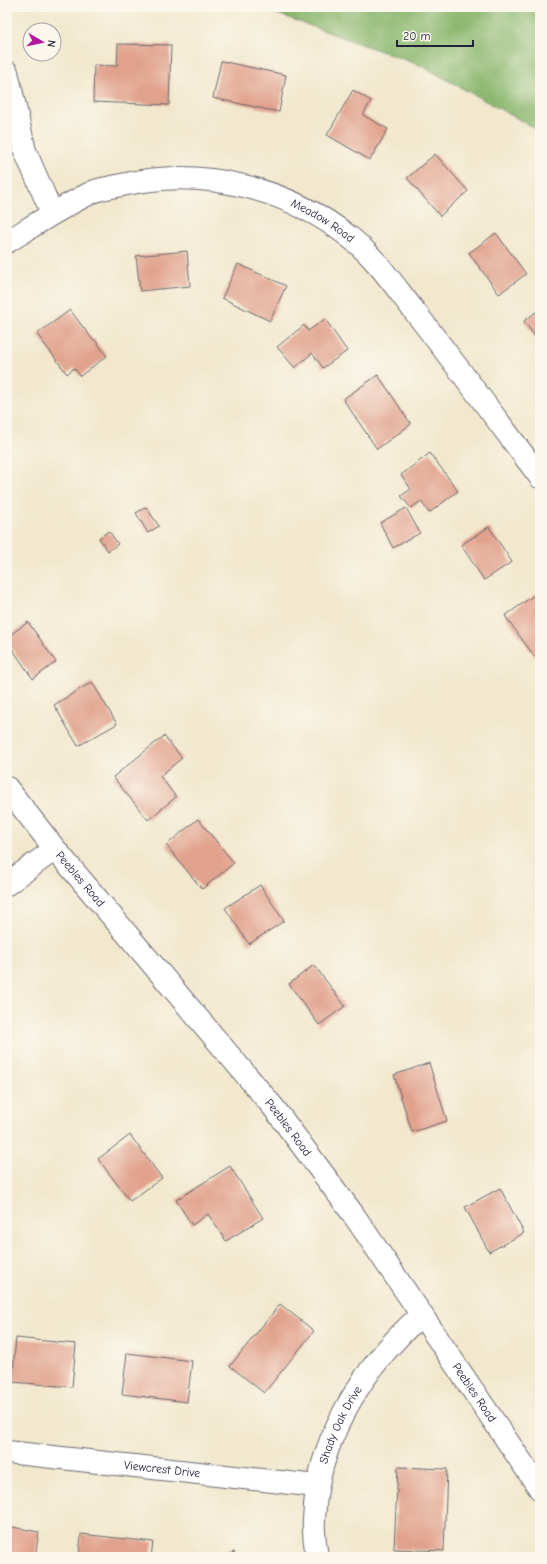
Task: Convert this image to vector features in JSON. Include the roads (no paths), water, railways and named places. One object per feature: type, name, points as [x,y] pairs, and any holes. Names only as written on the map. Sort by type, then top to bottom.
[{"type":"street","points":[[7,72],[25,152],[52,213]]},
{"type":"street","name":"Meadow Road","points":[[7,242],[52,213],[97,191],[140,180],[185,177],[235,184],[273,194],[312,212],[353,240],[383,271],[540,477]]},
{"type":"street","name":"Peebles Road","points":[[7,788],[55,849],[274,1108],[353,1214],[540,1489]]},
{"type":"street","points":[[7,884],[55,849]]},
{"type":"street","name":"Shady Oak Drive","points":[[317,1557],[313,1528],[317,1486],[341,1417],[354,1393],[401,1332],[421,1315]]},
{"type":"street","name":"Viewcrest Drive","points":[[7,1452],[317,1486]]}]
